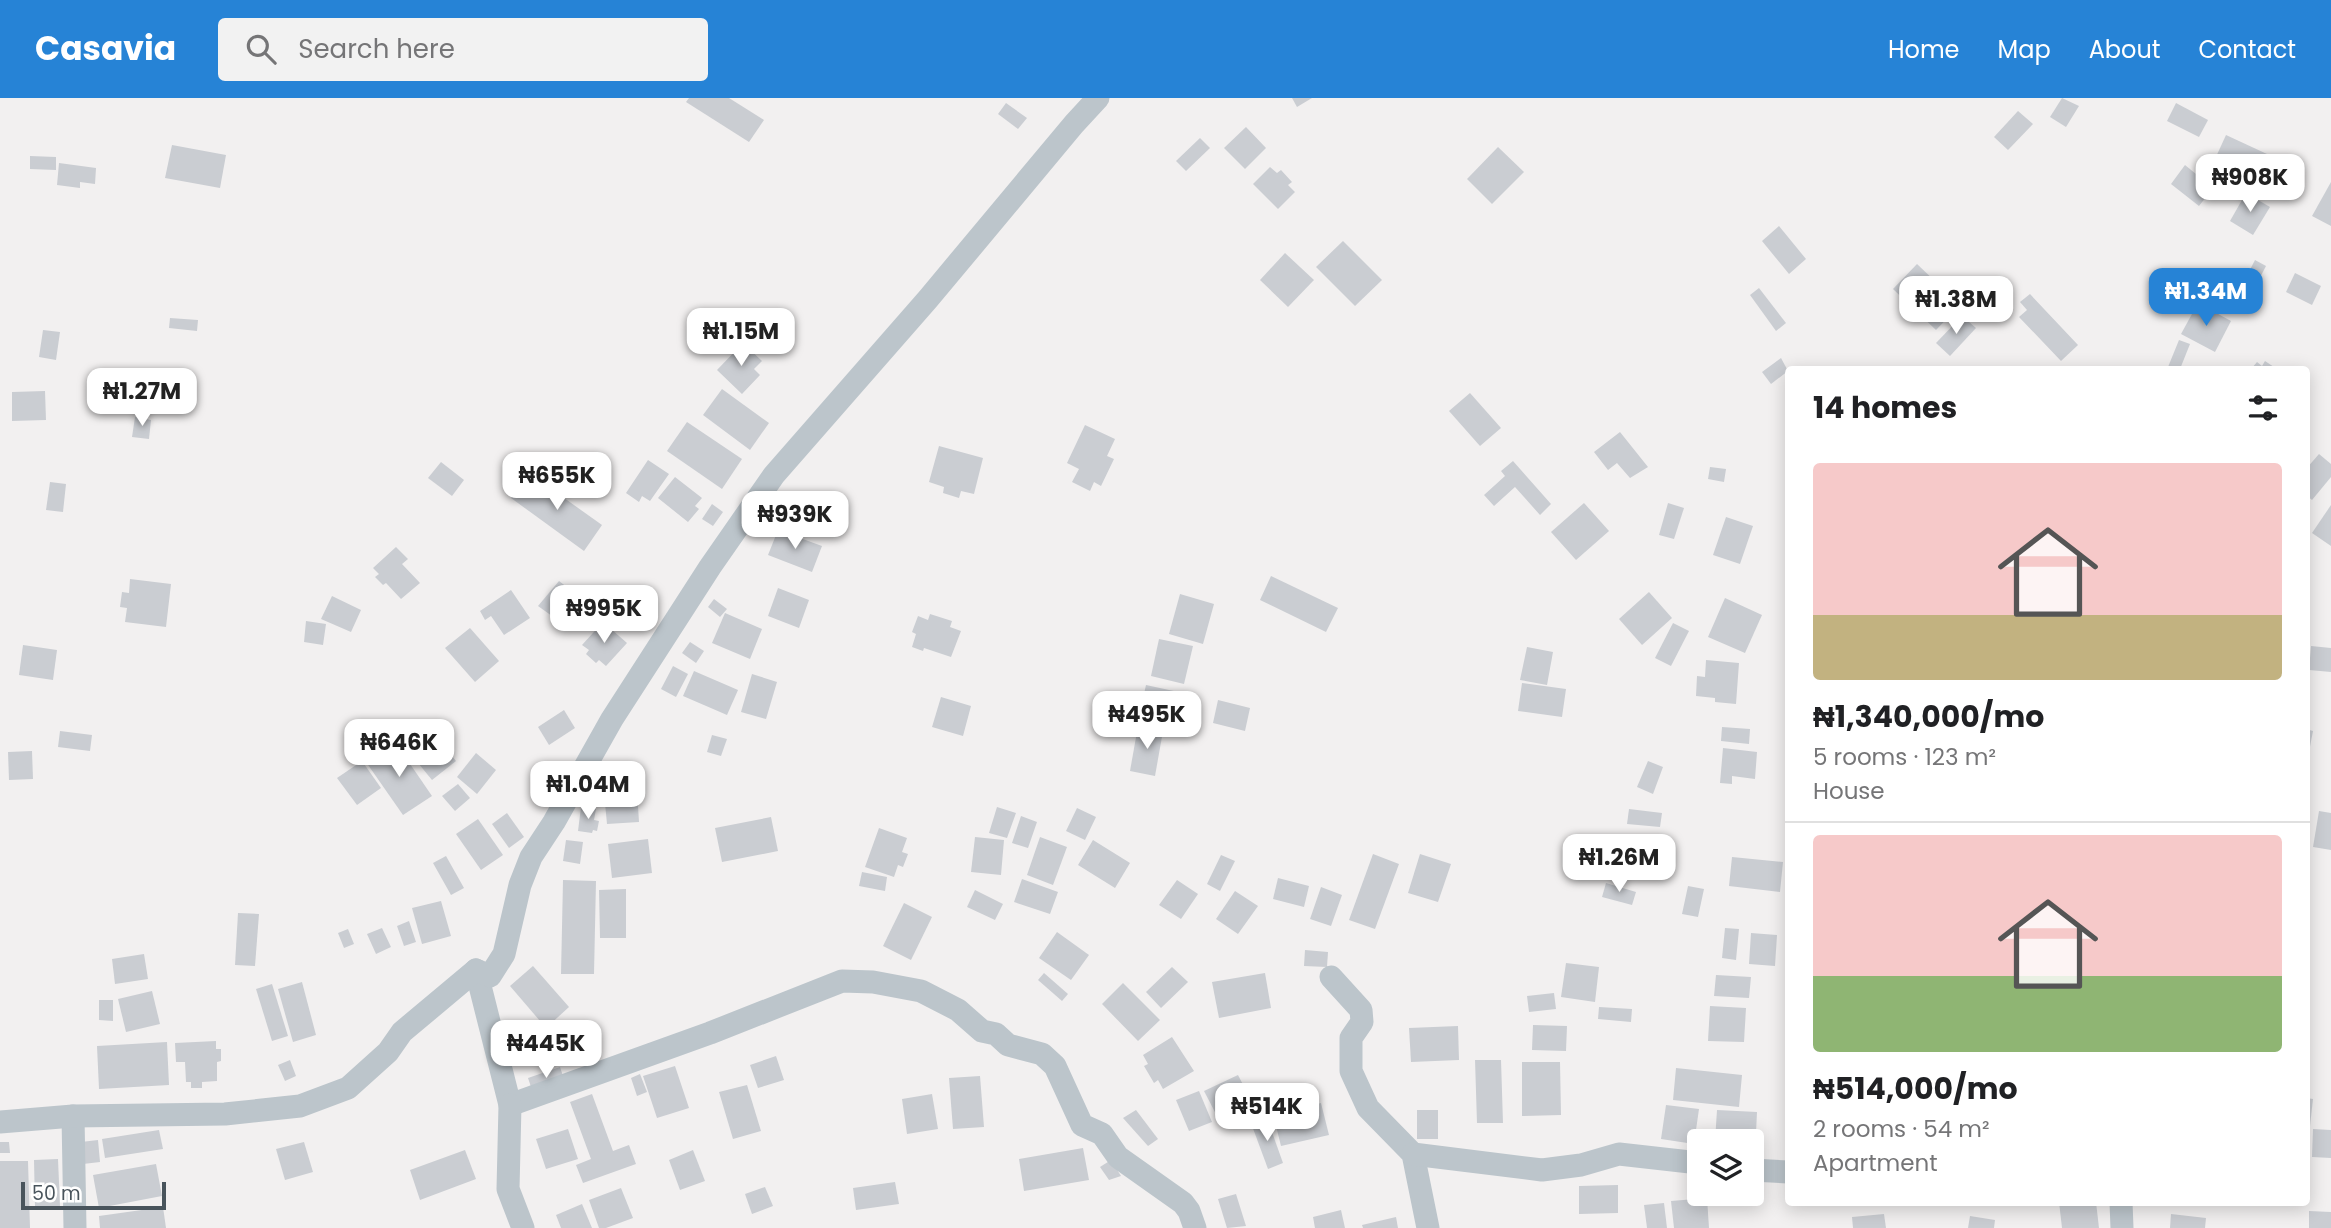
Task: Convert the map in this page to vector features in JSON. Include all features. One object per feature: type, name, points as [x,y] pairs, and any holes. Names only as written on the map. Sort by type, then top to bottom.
[{"type":"street","points":[[475,970],[490,976],[504,954],[520,885],[531,857],[554,822],[612,719],[710,567],[774,475],[1098,98]]},
{"type":"street","points":[[475,970],[510,1105],[508,1189],[523,1228]]},
{"type":"street","points":[[0,1122],[72,1116],[225,1114],[300,1106],[348,1088],[388,1052],[402,1032],[475,970]]},
{"type":"street","points":[[1331,977],[1360,1010],[1363,1021],[1351,1038],[1351,1071],[1368,1108],[1413,1154],[1428,1228]]},
{"type":"street","points":[[510,1105],[710,1033],[842,981],[899,986],[921,991],[946,1003],[982,1031],[996,1034],[1008,1045],[1042,1054],[1049,1059],[1055,1066],[1082,1125],[1102,1134],[1118,1157],[1183,1203],[1195,1228]]},
{"type":"street","points":[[72,1116],[75,1228]]},
{"type":"street","points":[[1413,1154],[1542,1170],[1581,1165],[1619,1154],[1687,1162]]},
{"type":"street","points":[[1764,1171],[1785,1172]]},
{"type":"street","points":[[2122,1206],[2122,1228]]},
{"type":"building","points":[[689,98],[729,98],[764,120],[749,142],[686,102]]},
{"type":"building","points":[[1292,98],[1312,98],[1297,107]]},
{"type":"building","points":[[2062,98],[2079,106],[2066,127],[2050,117]]},
{"type":"building","points":[[1006,103],[1027,118],[1018,129],[998,114]]},
{"type":"building","points":[[2176,103],[2208,120],[2199,137],[2167,121]]},
{"type":"building","points":[[2018,111],[2033,124],[2008,150],[1994,137]]},
{"type":"building","points":[[1246,127],[1266,148],[1245,169],[1224,148]]},
{"type":"building","points":[[2226,135],[2267,154],[2255,178],[2215,159]]},
{"type":"building","points":[[1200,138],[1210,148],[1186,171],[1176,161]]},
{"type":"building","points":[[172,145],[226,155],[220,188],[165,178]]},
{"type":"building","points":[[1498,147],[1524,172],[1492,204],[1467,179]]},
{"type":"building","points":[[30,156],[56,157],[56,170],[30,169]]},
{"type":"building","points":[[59,163],[96,168],[95,184],[80,182],[80,188],[57,185]]},
{"type":"building","points":[[2185,165],[2213,188],[2199,206],[2171,184]]},
{"type":"building","points":[[1270,167],[1277,173],[1281,170],[1292,182],[1288,185],[1295,192],[1278,209],[1253,184]]},
{"type":"building","points":[[2331,182],[2331,226],[2312,216]]},
{"type":"building","points":[[2246,193],[2270,207],[2253,235],[2230,221]]},
{"type":"building","points":[[1779,226],[1806,259],[1789,274],[1762,241]]},
{"type":"building","points":[[1343,241],[1382,280],[1355,306],[1316,267]]},
{"type":"building","points":[[1285,253],[1314,280],[1288,307],[1260,280]]},
{"type":"building","points":[[2255,260],[2266,266],[2252,293],[2241,287]]},
{"type":"building","points":[[1917,264],[1960,305],[1936,330],[1893,289]]},
{"type":"building","points":[[2295,273],[2321,286],[2312,305],[2286,292]]},
{"type":"building","points":[[1759,288],[1786,323],[1776,331],[1750,295]]},
{"type":"building","points":[[2030,294],[2078,345],[2061,361],[2019,317],[2027,310],[2020,302]]},
{"type":"building","points":[[2198,303],[2231,321],[2215,352],[2181,334]]},
{"type":"building","points":[[1962,316],[1976,328],[1950,356],[1936,343]]},
{"type":"building","points":[[170,318],[198,320],[197,331],[169,328]]},
{"type":"building","points":[[43,330],[60,332],[56,360],[39,357]]},
{"type":"building","points":[[2179,340],[2190,344],[2181,366],[2168,366]]},
{"type":"building","points":[[743,343],[762,361],[754,369],[760,375],[742,394],[717,370]]},
{"type":"building","points":[[1781,358],[1785,366],[1785,373],[1771,384],[1762,372]]},
{"type":"building","points":[[722,389],[769,423],[750,450],[703,415]]},
{"type":"building","points":[[45,391],[46,420],[12,421],[12,392]]},
{"type":"building","points":[[1470,393],[1501,428],[1480,446],[1449,411]]},
{"type":"building","points":[[135,417],[151,420],[149,439],[132,437]]},
{"type":"building","points":[[687,422],[742,459],[722,489],[667,451]]},
{"type":"building","points":[[1085,425],[1115,439],[1107,456],[1114,459],[1101,486],[1094,482],[1090,491],[1072,482],[1079,469],[1067,463]]},
{"type":"building","points":[[1620,432],[1648,467],[1630,478],[1617,463],[1608,470],[1594,452]]},
{"type":"building","points":[[939,446],[983,458],[974,494],[961,491],[959,498],[943,493],[944,487],[929,482]]},
{"type":"building","points":[[2319,454],[2331,464],[2331,477],[2312,500],[2310,498],[2310,464]]},
{"type":"building","points":[[648,460],[669,474],[650,501],[642,496],[639,502],[626,493]]},
{"type":"building","points":[[1513,461],[1551,504],[1540,515],[1515,487],[1494,506],[1484,495],[1505,476],[1501,471]]},
{"type":"building","points":[[441,462],[464,480],[452,496],[428,478]]},
{"type":"building","points":[[1710,467],[1726,469],[1724,482],[1708,479]]},
{"type":"building","points":[[529,473],[602,525],[584,551],[511,498]]},
{"type":"building","points":[[675,477],[702,498],[695,506],[699,509],[688,522],[658,498]]},
{"type":"building","points":[[50,482],[66,484],[63,512],[46,510]]},
{"type":"building","points":[[1584,503],[1609,531],[1576,560],[1551,532]]},
{"type":"building","points":[[1668,503],[1684,508],[1674,539],[1659,535]]},
{"type":"building","points":[[712,504],[723,512],[713,526],[702,519]]},
{"type":"building","points":[[2331,505],[2331,546],[2312,533]]},
{"type":"building","points":[[1726,517],[1753,526],[1740,564],[1713,555]]},
{"type":"building","points":[[778,530],[822,546],[812,572],[768,555]]},
{"type":"building","points":[[396,547],[408,559],[402,564],[420,583],[401,599],[386,583],[383,585],[375,577],[379,574],[373,568]]},
{"type":"building","points":[[1271,576],[1338,608],[1326,632],[1260,600]]},
{"type":"building","points":[[130,579],[171,584],[166,627],[125,622],[127,608],[120,607],[122,592],[129,593]]},
{"type":"building","points":[[559,581],[572,591],[552,616],[538,606]]},
{"type":"building","points":[[778,588],[809,600],[799,628],[768,616]]},
{"type":"building","points":[[511,590],[530,618],[504,635],[491,616],[485,620],[480,611]]},
{"type":"building","points":[[1649,592],[1672,618],[1642,645],[1619,619]]},
{"type":"building","points":[[1180,594],[1214,604],[1203,644],[1169,634]]},
{"type":"building","points":[[332,596],[361,610],[351,632],[321,619]]},
{"type":"building","points":[[1725,598],[1762,615],[1745,653],[1708,637]]},
{"type":"building","points":[[714,599],[727,609],[720,617],[708,607]]},
{"type":"building","points":[[725,613],[762,629],[750,659],[712,643]]},
{"type":"building","points":[[930,614],[952,621],[950,627],[961,631],[951,657],[912,647],[916,634],[912,632],[918,616],[928,620]]},
{"type":"building","points":[[306,621],[326,624],[323,645],[304,642]]},
{"type":"building","points":[[603,622],[627,643],[606,666],[599,660],[596,663],[586,654],[589,650],[582,645]]},
{"type":"building","points":[[1673,623],[1689,631],[1671,666],[1655,658]]},
{"type":"building","points":[[470,628],[499,661],[475,682],[445,648]]},
{"type":"building","points":[[1159,639],[1193,646],[1184,684],[1151,676]]},
{"type":"building","points":[[690,642],[704,651],[696,663],[682,653]]},
{"type":"building","points":[[23,645],[57,650],[53,680],[19,675]]},
{"type":"building","points":[[2311,646],[2331,648],[2331,672],[2310,670]]},
{"type":"building","points":[[1527,647],[1553,652],[1547,685],[1520,680]]},
{"type":"building","points":[[1706,660],[1739,663],[1736,704],[1715,702],[1715,698],[1696,696],[1697,676],[1705,677]]},
{"type":"building","points":[[673,666],[688,674],[676,697],[661,689]]},
{"type":"building","points":[[694,671],[738,690],[727,715],[683,696]]},
{"type":"building","points":[[752,674],[777,682],[766,719],[741,712]]},
{"type":"building","points":[[1522,683],[1566,689],[1562,717],[1518,711]]},
{"type":"building","points":[[1146,685],[1183,693],[1175,728],[1138,720]]},
{"type":"building","points":[[941,697],[971,706],[963,736],[932,727]]},
{"type":"building","points":[[1218,700],[1250,708],[1245,731],[1213,723]]},
{"type":"building","points":[[564,710],[575,728],[549,745],[538,727]]},
{"type":"building","points":[[1138,726],[1163,731],[1155,776],[1130,771]]},
{"type":"building","points":[[1722,727],[1750,729],[1749,744],[1721,741]]},
{"type":"building","points":[[60,731],[92,735],[90,751],[58,747]]},
{"type":"building","points":[[712,735],[727,739],[721,756],[707,752]]},
{"type":"building","points":[[438,739],[456,761],[432,780],[414,758]]},
{"type":"building","points":[[395,742],[432,796],[403,815],[366,762]]},
{"type":"building","points":[[1723,748],[1757,752],[1755,779],[1732,776],[1732,784],[1720,783]]},
{"type":"building","points":[[32,751],[33,779],[9,780],[8,752]]},
{"type":"building","points":[[476,753],[496,770],[477,794],[457,777]]},
{"type":"building","points":[[362,761],[381,788],[357,805],[337,778]]},
{"type":"building","points":[[1648,761],[1663,767],[1653,794],[1637,787]]},
{"type":"building","points":[[458,784],[470,798],[455,811],[442,796]]},
{"type":"building","points":[[637,790],[639,822],[607,824],[604,793]]},
{"type":"building","points":[[585,791],[596,792],[595,801],[584,800]]},
{"type":"building","points":[[581,807],[596,809],[594,820],[599,821],[597,831],[578,831]]},
{"type":"building","points":[[997,807],[1016,813],[1007,838],[989,833]]},
{"type":"building","points":[[1077,808],[1096,817],[1085,840],[1066,831]]},
{"type":"building","points":[[1629,809],[1662,813],[1660,827],[1627,824]]},
{"type":"building","points":[[2319,811],[2331,813],[2331,850],[2313,847]]},
{"type":"building","points":[[507,813],[524,837],[509,848],[492,824]]},
{"type":"building","points":[[1021,816],[1037,822],[1028,848],[1012,843]]},
{"type":"building","points":[[771,817],[778,851],[722,862],[715,828]]},
{"type":"building","points":[[478,819],[503,855],[481,870],[456,834]]},
{"type":"building","points":[[879,828],[907,838],[902,852],[908,854],[903,867],[898,865],[894,877],[865,867]]},
{"type":"building","points":[[975,837],[1004,840],[1001,875],[971,872]]},
{"type":"building","points":[[1040,837],[1067,847],[1053,885],[1027,875]]},
{"type":"building","points":[[648,839],[652,873],[612,878],[608,844]]},
{"type":"building","points":[[566,840],[583,842],[580,864],[563,861]]},
{"type":"building","points":[[1093,840],[1130,863],[1115,888],[1078,865]]},
{"type":"building","points":[[1373,854],[1399,864],[1375,929],[1349,920]]},
{"type":"building","points":[[1420,854],[1451,864],[1438,902],[1408,893]]},
{"type":"building","points":[[1221,855],[1235,861],[1220,891],[1207,884]]},
{"type":"building","points":[[446,856],[464,888],[451,895],[433,863]]},
{"type":"building","points":[[1732,857],[1783,862],[1780,892],[1729,886]]},
{"type":"building","points":[[862,872],[887,877],[885,891],[859,886]]},
{"type":"building","points":[[1278,878],[1309,886],[1304,907],[1273,899]]},
{"type":"building","points":[[1022,879],[1058,892],[1050,914],[1014,902]]},
{"type":"building","points":[[563,880],[596,881],[594,974],[561,974]]},
{"type":"building","points":[[1177,880],[1198,894],[1181,919],[1159,905]]},
{"type":"building","points":[[1606,883],[1636,892],[1632,905],[1602,897]]},
{"type":"building","points":[[1688,886],[1704,889],[1698,917],[1682,914]]},
{"type":"building","points":[[1321,887],[1342,895],[1331,926],[1310,919]]},
{"type":"building","points":[[626,889],[626,938],[600,938],[599,890]]},
{"type":"building","points":[[975,890],[1003,904],[995,920],[967,907]]},
{"type":"building","points":[[1235,891],[1258,906],[1238,934],[1216,919]]},
{"type":"building","points":[[441,901],[451,936],[422,944],[412,908]]},
{"type":"building","points":[[904,903],[932,917],[911,960],[883,946]]},
{"type":"building","points":[[238,913],[259,914],[255,966],[235,965]]},
{"type":"building","points":[[409,921],[416,942],[404,946],[397,926]]},
{"type":"building","points":[[382,928],[391,947],[376,954],[367,934]]},
{"type":"building","points":[[1725,928],[1739,929],[1736,960],[1722,958]]},
{"type":"building","points":[[348,929],[354,944],[344,948],[338,933]]},
{"type":"building","points":[[1057,932],[1089,955],[1071,980],[1039,958]]},
{"type":"building","points":[[1751,933],[1777,935],[1775,966],[1749,964]]},
{"type":"building","points":[[1305,950],[1328,952],[1327,967],[1304,966]]},
{"type":"building","points":[[144,954],[148,979],[115,984],[112,959]]},
{"type":"building","points":[[1566,963],[1599,967],[1595,1002],[1561,997]]},
{"type":"building","points":[[533,966],[569,1007],[546,1028],[510,986]]},
{"type":"building","points":[[1172,967],[1188,982],[1161,1008],[1146,992]]},
{"type":"building","points":[[1044,973],[1068,994],[1062,1001],[1038,980]]},
{"type":"building","points":[[1265,973],[1271,1008],[1219,1018],[1212,982]]},
{"type":"building","points":[[1716,975],[1751,977],[1749,998],[1714,996]]},
{"type":"building","points":[[302,982],[316,1035],[293,1042],[278,989]]},
{"type":"building","points":[[1123,983],[1160,1020],[1138,1041],[1102,1004]]},
{"type":"building","points":[[272,984],[288,1036],[272,1041],[256,989]]},
{"type":"building","points":[[152,991],[160,1024],[126,1032],[118,999]]},
{"type":"building","points":[[1554,993],[1556,1009],[1529,1012],[1527,996]]},
{"type":"building","points":[[99,1000],[113,1000],[113,1021],[99,1020]]},
{"type":"building","points":[[1710,1006],[1746,1008],[1744,1042],[1708,1041]]},
{"type":"building","points":[[1599,1007],[1632,1009],[1631,1022],[1598,1019]]},
{"type":"building","points":[[1533,1025],[1567,1026],[1566,1051],[1532,1050]]},
{"type":"building","points":[[1458,1026],[1459,1060],[1411,1062],[1409,1028]]},
{"type":"building","points":[[1172,1037],[1194,1071],[1163,1089],[1158,1080],[1154,1083],[1144,1066],[1148,1064],[1143,1055]]},
{"type":"building","points":[[216,1041],[216,1049],[221,1049],[221,1061],[217,1062],[217,1081],[202,1082],[202,1088],[191,1088],[191,1082],[186,1082],[185,1062],[176,1062],[175,1043]]},
{"type":"building","points":[[167,1042],[169,1085],[99,1089],[97,1046]]},
{"type":"building","points":[[776,1056],[784,1080],[758,1088],[750,1065]]},
{"type":"building","points":[[290,1060],[296,1076],[285,1081],[278,1065]]},
{"type":"building","points":[[1475,1060],[1501,1060],[1503,1123],[1477,1123]]},
{"type":"building","points":[[1522,1062],[1560,1062],[1561,1115],[1522,1116]]},
{"type":"building","points":[[675,1066],[689,1108],[657,1118],[643,1076]]},
{"type":"building","points":[[560,1067],[565,1082],[533,1093],[528,1078]]},
{"type":"building","points":[[1676,1068],[1742,1075],[1739,1107],[1673,1100]]},
{"type":"building","points":[[640,1074],[647,1092],[637,1096],[631,1078]]},
{"type":"building","points":[[1238,1075],[1251,1100],[1217,1116],[1204,1091]]},
{"type":"building","points":[[980,1076],[984,1127],[953,1129],[949,1078]]},
{"type":"building","points":[[747,1085],[761,1131],[733,1139],[719,1092]]},
{"type":"building","points":[[1199,1091],[1212,1122],[1189,1131],[1176,1100]]},
{"type":"building","points":[[592,1094],[613,1151],[629,1145],[636,1164],[583,1183],[576,1165],[591,1159],[570,1102]]},
{"type":"building","points":[[932,1094],[938,1129],[907,1134],[902,1099]]},
{"type":"building","points":[[2310,1099],[2313,1099],[2310,1126]]},
{"type":"building","points":[[1321,1103],[1329,1135],[1281,1146],[1273,1114]]},
{"type":"building","points":[[1666,1105],[1699,1109],[1696,1129],[1687,1129],[1687,1143],[1661,1139]]},
{"type":"building","points":[[1136,1110],[1158,1139],[1148,1146],[1123,1118]]},
{"type":"building","points":[[1417,1110],[1438,1110],[1438,1139],[1417,1139]]},
{"type":"building","points":[[1717,1110],[1757,1112],[1756,1129],[1716,1129]]},
{"type":"building","points":[[1267,1118],[1283,1163],[1268,1169],[1251,1123]]},
{"type":"building","points":[[568,1129],[578,1159],[546,1169],[536,1139]]},
{"type":"building","points":[[2313,1129],[2331,1130],[2331,1158],[2312,1157]]},
{"type":"building","points":[[159,1130],[163,1149],[105,1158],[102,1139]]},
{"type":"building","points":[[98,1140],[100,1162],[83,1164],[81,1142]]},
{"type":"building","points":[[0,1142],[9,1142],[10,1153],[0,1153]]},
{"type":"building","points":[[304,1142],[313,1172],[285,1180],[276,1149]]},
{"type":"building","points":[[1083,1148],[1089,1180],[1024,1191],[1019,1159]]},
{"type":"building","points":[[465,1150],[476,1179],[420,1200],[410,1170]]},
{"type":"building","points":[[693,1150],[705,1181],[680,1190],[669,1160]]},
{"type":"building","points":[[58,1159],[60,1206],[35,1207],[34,1160]]},
{"type":"building","points":[[1111,1160],[1121,1176],[1109,1180],[1100,1167]]},
{"type":"building","points":[[0,1161],[28,1161],[30,1228],[0,1228]]},
{"type":"building","points":[[156,1164],[162,1196],[99,1208],[93,1175]]},
{"type":"building","points":[[895,1182],[899,1204],[856,1210],[853,1188]]},
{"type":"building","points":[[1618,1185],[1618,1213],[1579,1214],[1579,1186]]},
{"type":"building","points":[[765,1187],[773,1206],[752,1214],[745,1194]]},
{"type":"building","points":[[621,1188],[633,1218],[599,1228],[589,1200]]},
{"type":"building","points":[[1236,1194],[1246,1226],[1227,1228],[1218,1199]]},
{"type":"building","points":[[1687,1200],[1687,1206],[1708,1206],[1709,1228],[1674,1228],[1671,1201]]},
{"type":"building","points":[[1664,1203],[1667,1228],[1647,1228],[1644,1205]]},
{"type":"building","points":[[582,1204],[592,1228],[561,1228],[556,1215]]},
{"type":"building","points":[[2059,1206],[2096,1206],[2099,1228],[2062,1228]]},
{"type":"building","points":[[163,1207],[166,1228],[100,1228],[99,1216]]},
{"type":"building","points":[[1341,1210],[1345,1228],[1315,1228],[1313,1217]]},
{"type":"building","points":[[2309,1211],[2331,1212],[2331,1228],[2309,1228]]},
{"type":"building","points":[[1884,1214],[1886,1228],[1853,1228],[1852,1217]]},
{"type":"building","points":[[2171,1214],[2206,1218],[2205,1228],[2170,1228]]},
{"type":"building","points":[[1970,1216],[1995,1220],[1994,1228],[1968,1228]]},
{"type":"building","points":[[1396,1217],[1398,1228],[1363,1228],[1362,1225]]}]
